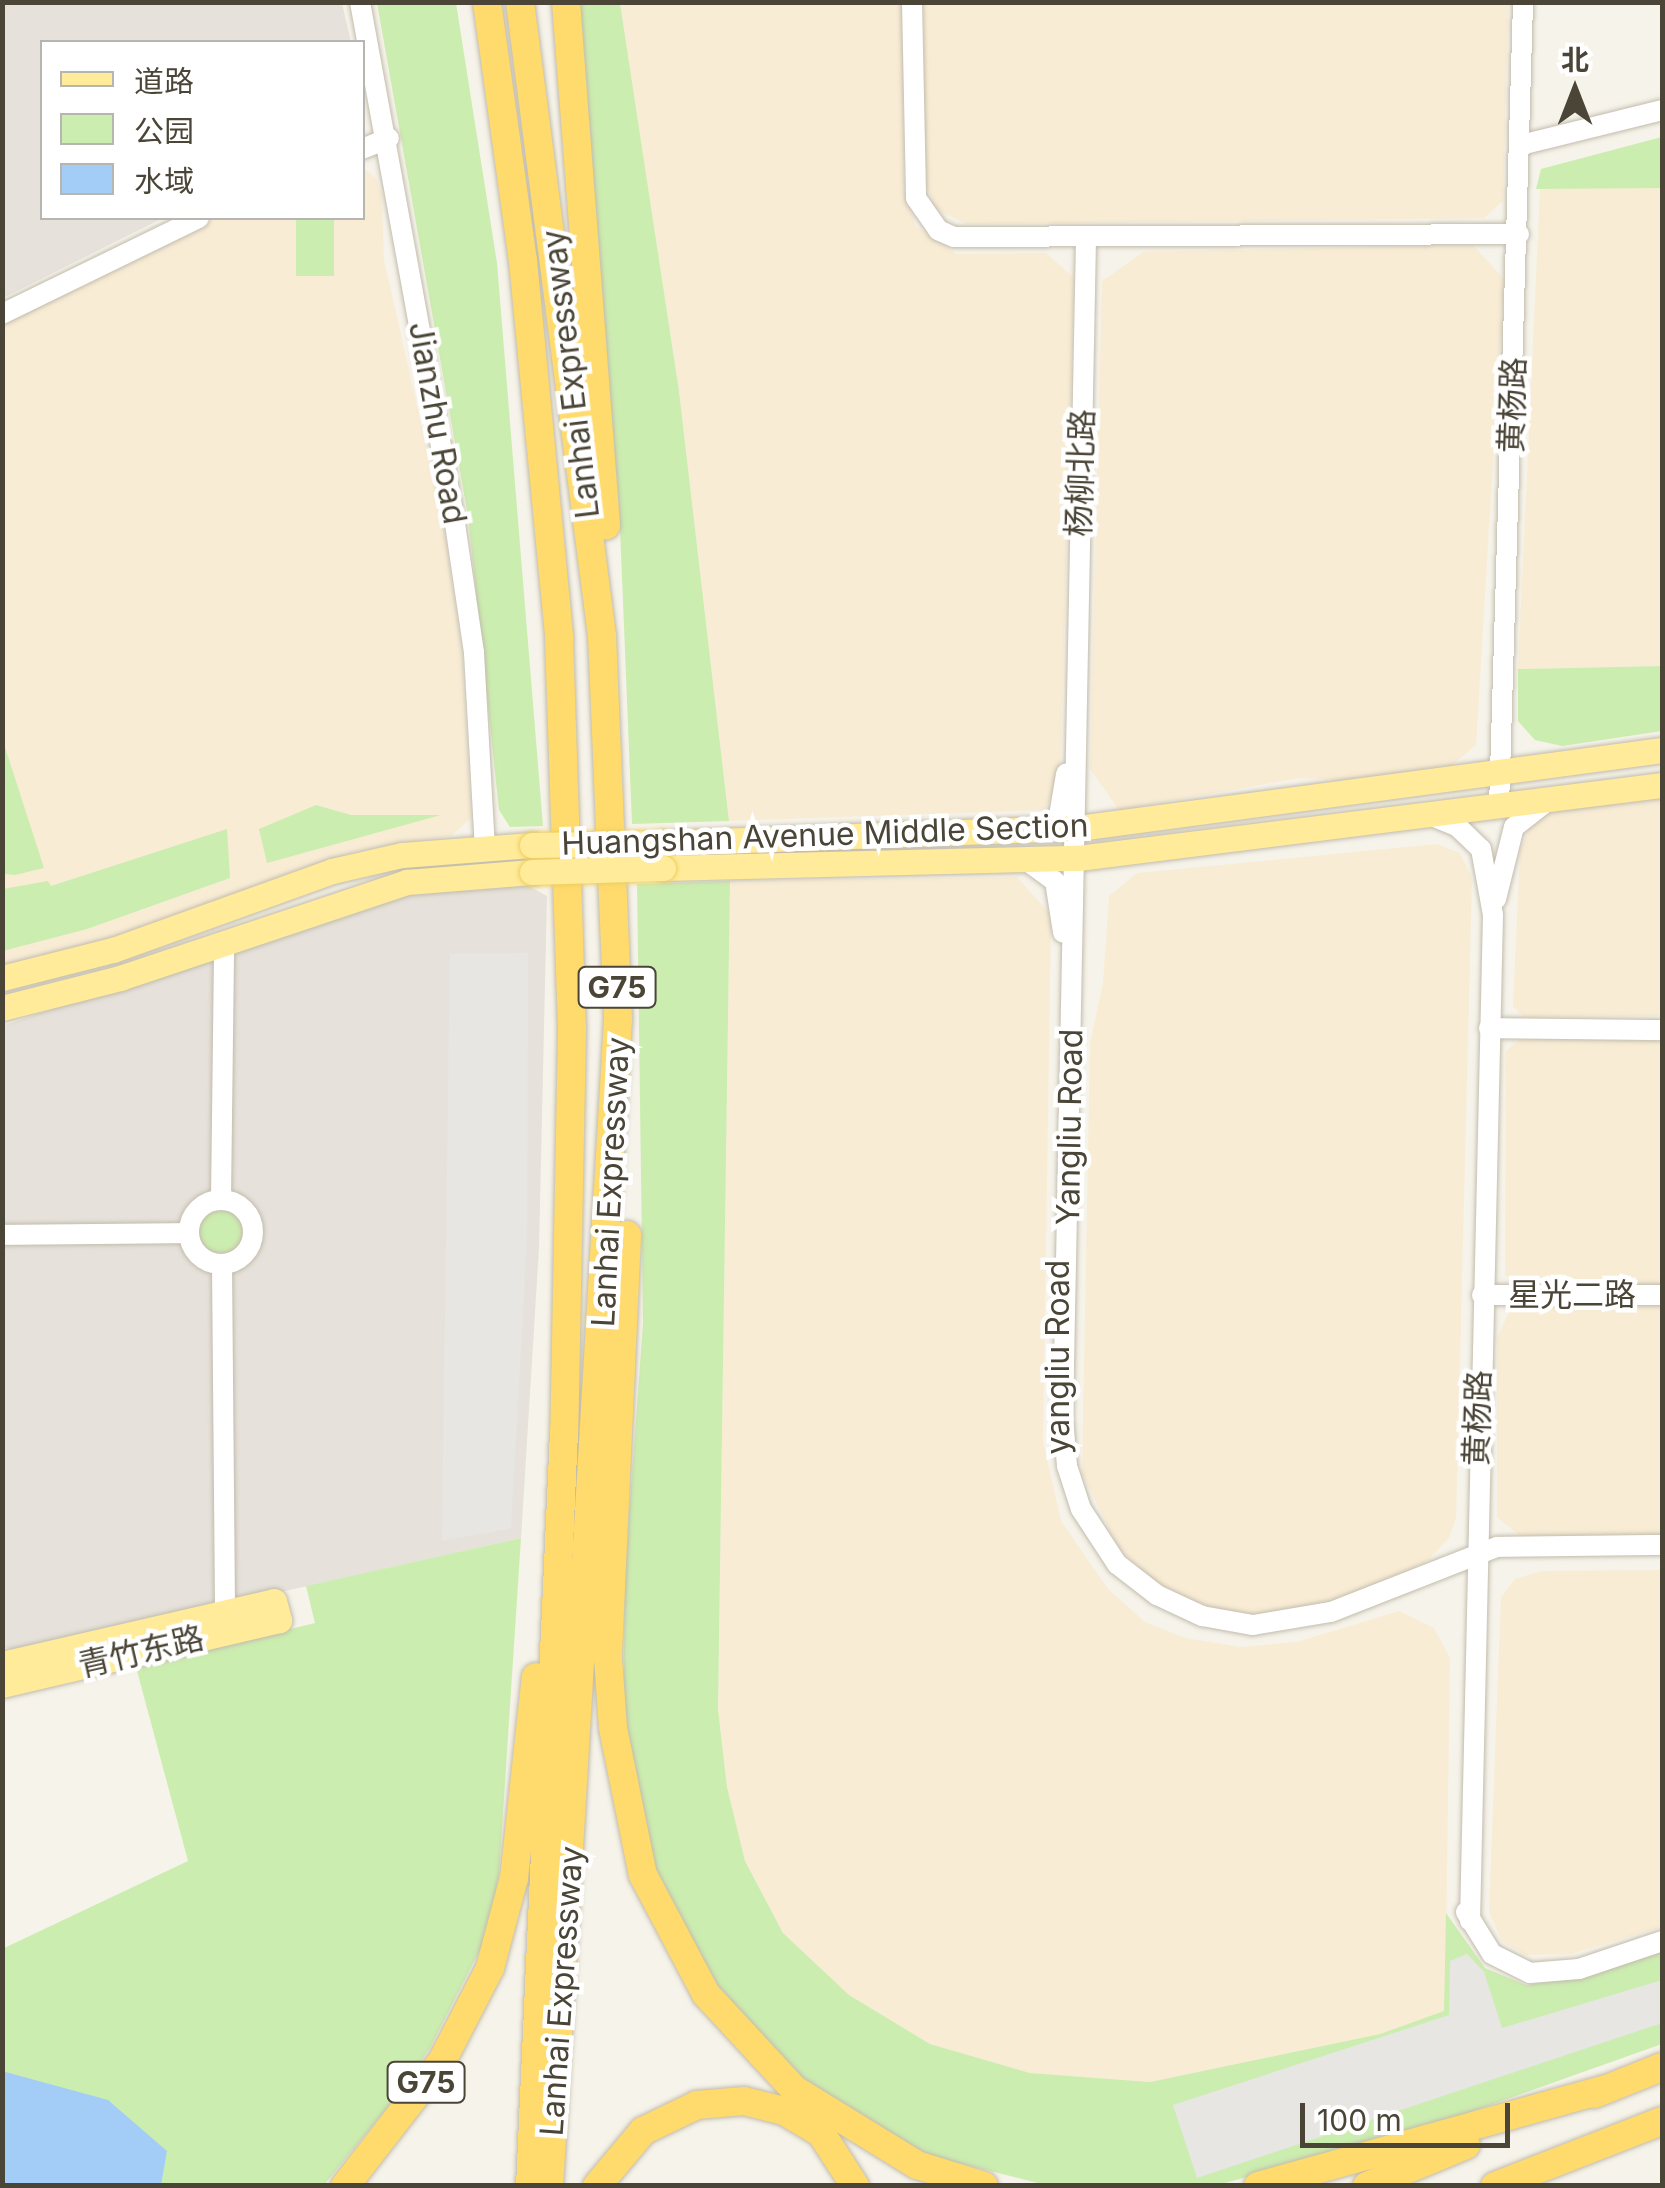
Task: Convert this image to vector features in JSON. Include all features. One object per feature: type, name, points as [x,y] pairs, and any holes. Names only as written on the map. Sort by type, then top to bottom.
[{"type":"highway","points":[[479,2],[500,86]]},
{"type":"highway","name":"Lanhai Expressway","points":[[487,2],[500,86],[559,638],[572,1029],[564,1432]]},
{"type":"highway","name":"Lanhai Expressway","points":[[520,2],[602,636],[618,1020],[550,1976],[550,2186]]},
{"type":"highway","points":[[566,2],[606,509],[602,636]]},
{"type":"highway","points":[[618,1020],[627,1325],[608,1658],[613,1728],[642,1876],[706,1994],[795,2090],[917,2165],[984,2186]]},
{"type":"highway","points":[[530,2186],[550,1976],[564,1432]]},
{"type":"highway","name":"G75","points":[[346,2186],[442,2062],[490,1968],[514,1878],[564,1432]]},
{"type":"highway","points":[[1367,2186],[1662,2067]]},
{"type":"highway","points":[[1258,2186],[1609,2088]]},
{"type":"highway","points":[[597,2186],[643,2131],[697,2106],[744,2100],[784,2111],[820,2133],[855,2186]]},
{"type":"highway","points":[[1496,2186],[1662,2121]]},
{"type":"highway","points":[[1520,2186],[1623,2137]]},
{"type":"main road","name":"Huangshan Avenue Middle Section","points":[[2,1008],[120,978],[407,882],[532,872],[663,855],[1078,828],[1662,750]]},
{"type":"main road","name":"Huangshan Avenue Middle Section","points":[[2,978],[113,950],[332,872],[402,855],[532,846],[663,855],[1027,861],[1432,816],[1662,784]]},
{"type":"main road","name":"青竹东路","points":[[2,1685],[276,1610]]},
{"type":"main road","name":"青竹东路","points":[[2,1664],[225,1622]]},
{"type":"street","name":"Jianzhu Road","points":[[360,2],[389,138],[474,653],[485,847]]},
{"type":"street","points":[[912,2],[913,177],[924,215],[938,230],[972,240],[1520,234]]},
{"type":"street","name":"黄杨路","points":[[1499,807],[1520,234],[1523,2]]},
{"type":"street","points":[[1522,146],[1662,110]]},
{"type":"street","points":[[365,148],[389,138]]},
{"type":"street","points":[[2,314],[195,220]]},
{"type":"street","name":"杨柳北路","points":[[1076,708],[1086,239]]},
{"type":"street","points":[[1034,831],[1054,822],[1063,808],[1076,708]]},
{"type":"street","name":"Yangliu Road","points":[[1076,708],[1078,858],[1063,1418],[1072,1489],[1090,1527],[1117,1564],[1157,1595],[1202,1616],[1253,1625],[1331,1612],[1474,1560]]},
{"type":"street","points":[[1492,915],[1514,826],[1550,800]]},
{"type":"street","points":[[1432,816],[1457,826],[1481,850],[1492,915]]},
{"type":"street","name":"yangliu Road","points":[[1027,861],[1055,882],[1064,913],[1054,1442],[1064,1491],[1093,1551],[1128,1588],[1172,1616],[1253,1636],[1333,1622],[1474,1560],[1662,1545]]},
{"type":"street","name":"黄杨路","points":[[1492,915],[1474,1560],[1470,1921],[1492,1954],[1530,1973],[1579,1969],[1662,1941]]},
{"type":"street","points":[[222,1200],[224,942]]},
{"type":"street","points":[[1489,1028],[1662,1030]]},
{"type":"street","points":[[222,1200],[242,1208],[253,1237],[243,1256],[222,1264],[203,1258],[190,1233],[202,1207],[222,1200]]},
{"type":"street","points":[[2,1235],[190,1233]]},
{"type":"street","points":[[222,1264],[225,1622]]},
{"type":"street","name":"星光二路","points":[[1482,1295],[1662,1295]]},
{"type":"street","name":"yangliu Road","points":[[1474,1560],[1662,1557]]},
{"type":"shaded area","points":[[3,2],[342,3],[351,40],[40,40],[40,220],[159,220],[3,298]]},
{"type":"shaded area","points":[[620,3],[903,3],[904,193],[916,226],[956,254],[1046,253],[1074,278],[1060,783],[1044,810],[729,821],[679,391]]},
{"type":"shaded area","points":[[924,3],[1508,3],[1503,201],[1484,218],[967,224],[935,209],[924,178]]},
{"type":"shaded area","points":[[1662,137],[1662,666],[1518,669],[1541,169]]},
{"type":"shaded area","points":[[365,170],[376,178],[382,196],[384,260],[443,520],[462,654],[471,818],[451,836],[355,851],[101,944],[3,967],[3,321],[212,220],[365,220]]},
{"type":"shaded area","points":[[1473,245],[1504,279],[1476,745],[1451,766],[1344,780],[1299,778],[1119,810],[1090,769],[1102,281],[1143,252]]},
{"type":"shaded area","points":[[1662,793],[1662,1016],[1524,1017],[1513,1006],[1520,852],[1529,828],[1545,809]]},
{"type":"shaded area","points":[[1437,844],[1460,853],[1472,878],[1456,1518],[1449,1538],[1426,1562],[1323,1609],[1246,1616],[1193,1602],[1149,1578],[1118,1547],[1082,1473],[1090,1044],[1103,983],[1109,896],[1137,873]]},
{"type":"shaded area","points":[[1017,877],[1051,915],[1043,1441],[1061,1521],[1108,1589],[1145,1622],[1185,1638],[1240,1647],[1297,1642],[1399,1611],[1434,1628],[1450,1658],[1445,2011],[1380,2034],[1150,2082],[1030,2073],[930,2044],[849,1995],[783,1933],[745,1861],[727,1787],[718,1709],[730,881]]},
{"type":"shaded area","points":[[525,884],[547,896],[539,1248],[521,1538],[18,1651],[3,1647],[2,1026],[344,912],[411,895]]},
{"type":"shaded area","points":[[528,953],[527,1236],[511,1528],[442,1541],[450,954]]},
{"type":"shaded area","points":[[1522,1037],[1662,1037],[1662,1287],[1527,1288],[1505,1275],[1506,1051]]},
{"type":"shaded area","points":[[1525,1305],[1662,1305],[1662,1535],[1520,1536],[1497,1517],[1497,1338],[1509,1312]]},
{"type":"shaded area","points":[[1662,1570],[1662,1927],[1571,1954],[1525,1955],[1502,1941],[1489,1912],[1501,1597],[1515,1579],[1542,1571]]},
{"type":"shaded area","points":[[1467,1954],[1484,1972],[1502,2028],[1662,1980],[1662,2023],[1197,2178],[1173,2105],[1449,2015],[1450,1961]]},
{"type":"green space","points":[[377,3],[456,3],[497,263],[543,826],[510,827],[499,810],[468,516]]},
{"type":"green space","points":[[572,3],[620,3],[679,391],[729,821],[632,824],[619,503]]},
{"type":"green space","points":[[1662,137],[1662,188],[1536,189],[1541,169]]},
{"type":"green space","points":[[296,220],[334,220],[334,276],[296,276]]},
{"type":"green space","points":[[1662,666],[1662,731],[1562,746],[1535,740],[1518,721],[1518,669]]},
{"type":"green space","points":[[3,741],[44,868],[15,875],[3,874]]},
{"type":"green space","points":[[316,805],[351,815],[441,815],[267,863],[259,829]]},
{"type":"green space","points":[[227,829],[230,878],[87,929],[3,951],[3,889],[48,881],[51,886]]},
{"type":"green space","points":[[730,881],[718,1709],[727,1787],[745,1861],[783,1933],[849,1995],[930,2044],[1030,2073],[1150,2082],[1380,2034],[1444,2011],[1446,1913],[1485,1968],[1526,1985],[1586,1977],[1662,1950],[1662,2044],[1403,2136],[1217,2185],[1050,2186],[915,2152],[800,2081],[708,1981],[653,1870],[623,1726],[625,1572],[643,1323],[637,884]]},
{"type":"green space","points":[[221,1210],[237,1216],[243,1232],[237,1248],[221,1254],[205,1248],[199,1232],[205,1216]]},
{"type":"green space","points":[[521,1538],[499,1874],[488,1934],[430,2048],[396,2097],[324,2185],[3,2185],[2,1949],[188,1861],[136,1667],[315,1623],[306,1586]]},
{"type":"water","points":[[2,2071],[108,2100],[167,2151],[161,2185],[3,2185]]}]
